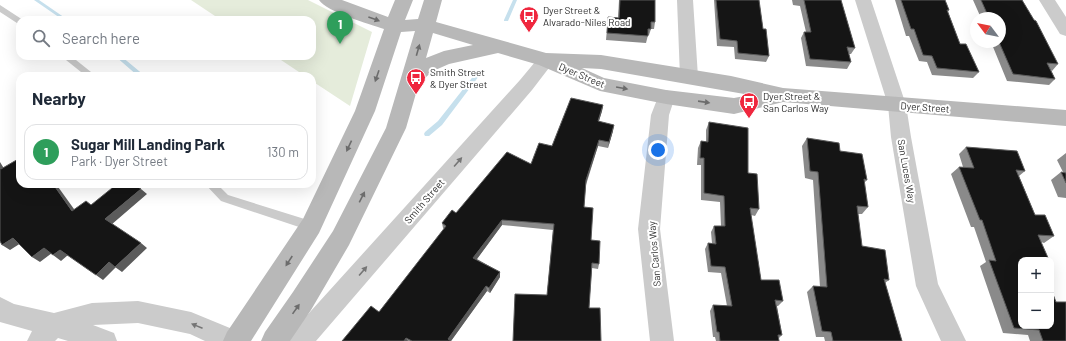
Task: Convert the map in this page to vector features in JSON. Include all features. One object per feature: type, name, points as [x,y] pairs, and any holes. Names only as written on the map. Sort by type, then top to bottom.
[{"type":"main road","name":"Dyer Street","points":[[328,0],[346,9],[394,26],[426,25],[546,60],[600,84],[734,106],[783,95]]},
{"type":"main road","points":[[274,341],[302,301],[341,238],[396,128],[433,0]]},
{"type":"main road","name":"Dyer Street","points":[[398,1],[426,25]]},
{"type":"main road","points":[[236,341],[311,226],[365,111],[394,26],[398,1]]},
{"type":"main road","points":[[410,80],[426,66],[444,58],[498,46]]},
{"type":"main road","name":"Dyer Street","points":[[546,60],[601,62],[731,83],[783,95],[1066,118]]},
{"type":"street","points":[[685,0],[689,77]]},
{"type":"street","name":"San Luces Way","points":[[863,0],[897,105],[901,137],[927,286],[954,341]]},
{"type":"street","points":[[1047,0],[1066,30]]},
{"type":"street","name":"Smith Street","points":[[300,341],[526,85],[546,60]]},
{"type":"street","name":"San Carlos Way","points":[[662,341],[649,229],[660,115],[666,96]]},
{"type":"street","points":[[0,308],[46,333],[105,341]]},
{"type":"street","points":[[46,333],[92,314],[138,312],[191,323],[233,341]]},
{"type":"lane","points":[[0,8],[16,19]]},
{"type":"lane","points":[[70,60],[87,72]]},
{"type":"lane","points":[[214,188],[225,198],[311,226]]},
{"type":"green space","points":[[191,0],[308,0],[372,32],[350,106],[316,84],[316,72],[299,72],[281,60],[316,60],[316,16],[215,16]]},
{"type":"building","points":[[620,0],[655,0],[655,22],[651,22],[651,29],[648,29],[648,36],[607,33],[608,17],[619,18]]},
{"type":"building","points":[[716,0],[759,0],[763,29],[766,29],[769,56],[738,53],[737,41],[720,39]]},
{"type":"building","points":[[804,0],[841,0],[855,48],[847,47],[851,62],[810,59],[804,32],[811,32]]},
{"type":"building","points":[[901,0],[945,0],[949,10],[947,10],[960,44],[966,44],[979,72],[937,68],[932,56],[923,55],[914,29],[911,29]]},
{"type":"building","points":[[981,0],[1022,0],[1036,21],[1058,64],[1047,63],[1055,79],[1013,74],[1002,48],[1006,48],[1006,12],[986,12]]},
{"type":"building","points":[[571,98],[603,105],[598,121],[614,125],[609,142],[599,140],[586,180],[584,207],[593,208],[591,240],[600,241],[599,264],[592,263],[589,308],[600,308],[601,341],[513,341],[515,294],[547,295],[554,224],[502,220],[473,258],[500,272],[489,288],[486,286],[448,339],[451,341],[412,341],[406,338],[404,341],[342,341],[371,306],[379,312],[446,226],[442,223],[452,210],[456,213],[507,152],[531,164],[539,143],[552,146]]},
{"type":"building","points":[[709,122],[748,128],[748,173],[757,174],[759,209],[750,208],[761,280],[779,280],[783,301],[775,300],[782,335],[778,335],[779,341],[720,341],[719,332],[717,332],[713,305],[732,306],[725,267],[711,266],[708,243],[716,244],[714,226],[725,226],[724,196],[704,193],[704,158],[700,158],[701,141],[708,142]]},
{"type":"building","points":[[807,138],[839,143],[840,151],[862,154],[867,180],[864,179],[868,207],[857,206],[862,246],[885,250],[889,280],[884,279],[902,341],[833,341],[831,332],[822,331],[813,286],[827,287],[818,172],[810,171]]},
{"type":"building","points":[[966,147],[1017,151],[1025,171],[1016,170],[1035,215],[1045,215],[1054,236],[1038,235],[1048,257],[1018,257],[1018,328],[1014,328],[989,260],[996,261],[982,220],[980,220],[959,167],[974,168]]},
{"type":"building","points":[[16,160],[16,188],[56,188],[72,211],[86,201],[91,205],[112,188],[140,188],[141,189],[105,219],[141,243],[115,267],[109,262],[96,275],[60,250],[53,255],[44,248],[32,257],[13,238],[2,245],[0,241],[0,168],[1,169]]},
{"type":"building","points":[[1061,172],[1066,173],[1066,183]]},
{"type":"building","points":[[1054,297],[1056,302],[1066,302],[1066,341],[1043,341],[1039,330],[1026,329],[1054,329]]},
{"type":"waterway","points":[[36,0],[60,16]]},
{"type":"waterway","points":[[506,20],[515,0]]},
{"type":"waterway","points":[[123,60],[137,72]]},
{"type":"waterway","points":[[427,134],[440,123],[477,75]]},
{"type":"place","name":"Dyer Street & Alvarado-Niles Road","points":[[529,33]]},
{"type":"place","name":"Sugar Mill Landing Park","points":[[340,44]]},
{"type":"place","name":"Smith Street & Dyer Street","points":[[416,95]]},
{"type":"place","name":"Dyer Street & San Carlos Way","points":[[749,119]]}]
